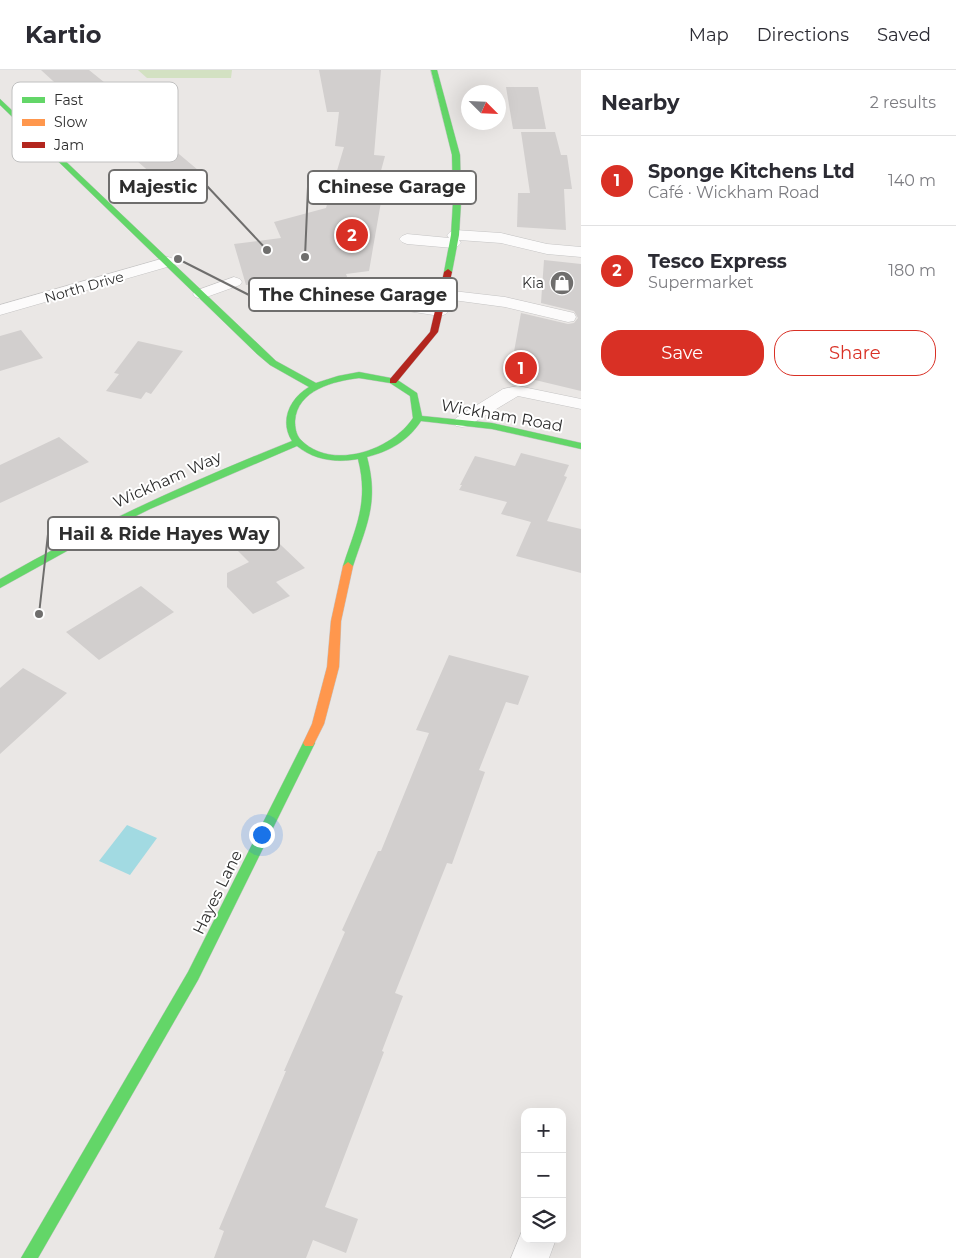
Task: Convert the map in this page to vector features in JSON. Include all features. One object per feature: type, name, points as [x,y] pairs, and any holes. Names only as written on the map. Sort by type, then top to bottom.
[{"type":"main road","points":[[393,381],[434,332],[442,303],[454,239],[457,202],[456,156],[434,70]]},
{"type":"main road","points":[[0,101],[12,112]]},
{"type":"main road","points":[[64,162],[266,356],[294,375],[315,386]]},
{"type":"main road","points":[[359,375],[393,381],[414,395],[418,418],[404,436],[390,445],[362,456],[338,458],[323,455],[298,442],[290,425],[291,412],[297,402],[315,386],[340,376],[359,375]]},
{"type":"main road","name":"Wickham Road","points":[[418,418],[462,422],[581,446]]},
{"type":"main road","name":"Wickham Way","points":[[0,584],[102,526],[141,507],[298,442]]},
{"type":"main road","name":"Hayes Lane","points":[[29,1258],[193,976],[318,724],[333,667],[339,602],[350,560],[368,508],[368,479],[362,456]]},
{"type":"street","points":[[530,1258],[536,1243]]},
{"type":"lane","points":[[407,239],[501,238],[547,249],[581,252]]},
{"type":"lane","name":"North Drive","points":[[0,310],[168,262]]},
{"type":"lane","points":[[201,294],[234,282]]},
{"type":"lane","points":[[401,306],[505,302],[568,316]]},
{"type":"lane","points":[[462,422],[509,393],[518,391],[526,391],[581,404]]},
{"type":"green space","points":[[138,70],[232,70],[231,78],[147,78]]},
{"type":"water","points":[[127,825],[157,838],[130,875],[99,861]]},
{"type":"building","points":[[41,70],[89,70],[104,82],[54,82]]},
{"type":"building","points":[[319,70],[381,70],[374,155],[385,156],[373,200],[381,202],[369,271],[346,274],[355,296],[284,305],[277,282],[246,285],[234,244],[281,238],[274,222],[326,208],[344,147],[335,146],[339,112],[327,112]]},
{"type":"building","points":[[506,87],[538,87],[546,129],[513,129]]},
{"type":"building","points":[[521,132],[555,132],[561,155],[567,155],[572,189],[564,189],[566,230],[517,227],[518,193],[530,193]]},
{"type":"building","points":[[178,153],[198,170],[160,181],[138,162],[178,162]]},
{"type":"building","points":[[544,260],[581,264],[581,391],[510,374],[521,313],[568,324],[574,323],[578,318],[574,311],[541,303]]},
{"type":"building","points":[[21,330],[43,358],[0,371],[0,336]]},
{"type":"building","points":[[138,341],[183,351],[151,394],[146,392],[141,399],[106,391],[119,374],[114,373]]},
{"type":"building","points":[[59,437],[89,462],[0,503],[0,465]]},
{"type":"building","points":[[521,453],[569,465],[564,476],[567,477],[547,521],[581,529],[581,573],[516,556],[531,522],[501,514],[507,502],[459,490],[475,456],[515,466]]},
{"type":"building","points":[[260,525],[305,568],[276,582],[290,596],[253,614],[227,587],[227,573],[249,562],[227,540]]},
{"type":"building","points":[[141,586],[174,612],[99,660],[66,632]]},
{"type":"building","points":[[449,655],[529,676],[518,705],[506,702],[479,770],[485,772],[452,864],[447,863],[395,993],[403,996],[382,1051],[384,1052],[325,1207],[358,1219],[346,1253],[313,1240],[306,1258],[214,1258],[224,1231],[219,1229],[286,1071],[284,1071],[345,932],[342,930],[378,851],[381,851],[429,733],[416,730]]},
{"type":"building","points":[[23,668],[67,693],[0,754],[0,688]]},
{"type":"traffic: fast","points":[[434,70],[456,155],[457,202],[455,235],[448,272]]},
{"type":"traffic: fast","points":[[0,101],[12,113]]},
{"type":"traffic: fast","points":[[63,162],[260,352],[273,363],[315,386]]},
{"type":"traffic: fast","points":[[359,375],[393,381],[414,395],[418,418],[408,432],[393,444],[365,455],[336,458],[321,456],[308,450],[297,441],[290,426],[291,416],[301,397],[318,385],[328,381],[359,375]]},
{"type":"traffic: fast","points":[[418,418],[492,426],[581,446]]},
{"type":"traffic: fast","points":[[0,584],[72,544],[146,507],[221,473],[298,442]]},
{"type":"traffic: fast","points":[[348,566],[367,508],[368,479],[362,456]]},
{"type":"traffic: fast","points":[[29,1258],[193,976],[309,743]]},
{"type":"traffic: slow","points":[[309,743],[318,724],[333,667],[336,621],[348,566]]},
{"type":"traffic: jam","points":[[393,381],[434,332],[448,272]]},
{"type":"place","name":"Tesco Express","points":[[352,235]]},
{"type":"place","name":"Majestic","points":[[267,250]]},
{"type":"place","name":"Chinese Garage","points":[[305,257]]},
{"type":"place","name":"The Chinese Garage","points":[[178,259]]},
{"type":"place","name":"Kia","points":[[562,283]]},
{"type":"place","name":"Sponge Kitchens Ltd","points":[[521,368]]},
{"type":"place","name":"Hail & Ride Hayes Way","points":[[39,614]]}]
